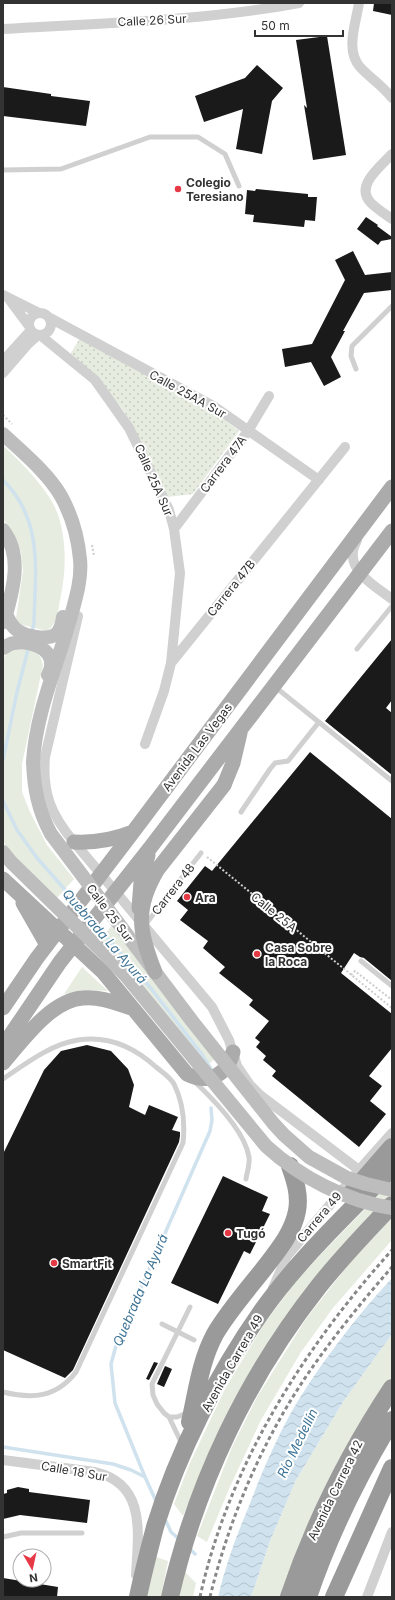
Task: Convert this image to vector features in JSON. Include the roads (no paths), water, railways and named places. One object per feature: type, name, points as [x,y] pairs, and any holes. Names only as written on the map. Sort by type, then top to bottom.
[{"type":"highway","name":"Avenida Carrera 49","points":[[137,1597],[155,1526],[172,1479],[184,1450],[206,1405],[232,1357],[262,1310],[318,1244],[392,1147]]},
{"type":"highway","points":[[184,1450],[193,1411],[198,1378],[207,1352],[228,1314],[284,1242],[294,1224],[298,1209],[298,1194],[296,1182],[290,1166]]},
{"type":"highway","points":[[170,1597],[177,1566],[191,1520],[237,1412],[271,1354],[319,1286],[346,1254],[392,1205]]},
{"type":"highway","name":"Avenida Carrera 42","points":[[289,1597],[327,1502],[372,1417],[392,1388]]},
{"type":"highway","name":"Avenida Carrera 42","points":[[308,1597],[316,1571],[343,1510],[353,1489],[392,1420]]},
{"type":"highway","points":[[334,1597],[392,1468]]},
{"type":"highway","points":[[373,1509],[392,1489]]},
{"type":"main road","name":"Calle 25 Sur","points":[[3,434],[37,468],[60,495],[75,532],[80,560],[77,594],[34,741],[33,762],[36,798],[40,811],[51,834],[268,1117],[296,1146],[309,1157],[347,1178],[392,1190]]},
{"type":"main road","name":"Avenida Las Vegas","points":[[3,1008],[47,945],[134,832],[392,487]]},
{"type":"main road","points":[[3,648],[8,644],[22,638],[39,641],[56,634],[60,629],[71,577],[72,561],[70,535],[60,495]]},
{"type":"main road","points":[[3,530],[6,534],[13,554],[15,577],[5,620],[22,638]]},
{"type":"main road","name":"Avenida Las Vegas","points":[[3,1046],[32,1002],[74,944],[150,848],[392,531]]},
{"type":"main road","points":[[33,762],[37,712],[51,666],[47,653],[39,641]]},
{"type":"main road","points":[[156,972],[145,947],[142,931],[142,919],[146,894],[158,869],[224,785],[234,763],[242,728]]},
{"type":"main road","points":[[74,842],[100,842],[117,839],[134,832]]},
{"type":"main road","points":[[141,922],[141,882],[150,848]]},
{"type":"main road","points":[[3,852],[11,862],[127,977],[252,1131],[266,1146],[290,1166],[324,1186],[342,1194],[380,1206],[392,1208]]},
{"type":"main road","points":[[3,879],[104,972],[131,1008],[187,1074],[196,1079],[205,1079],[216,1076],[230,1063],[233,1052]]},
{"type":"main road","points":[[16,891],[47,945]]},
{"type":"main road","points":[[3,1063],[44,1017],[66,1001],[83,998],[95,998],[131,1008]]},
{"type":"street","name":"Calle 26 Sur","points":[[3,29],[186,18],[267,9],[299,3]]},
{"type":"street","points":[[359,3],[352,47],[354,57],[360,66],[387,86],[392,98]]},
{"type":"street","points":[[392,154],[369,178],[365,190],[370,202],[392,219]]},
{"type":"street","name":"Calle 25A Sur","points":[[5,296],[39,313]]},
{"type":"street","name":"Calle 25A Sur","points":[[5,296],[35,332],[95,380],[130,428],[169,510],[174,529],[180,573],[171,662]]},
{"type":"street","points":[[3,361],[35,332],[49,331],[51,325],[50,318],[45,314],[36,314],[30,319],[35,332]]},
{"type":"street","name":"Calle 25AA Sur","points":[[50,318],[215,407],[319,480]]},
{"type":"street","points":[[3,373],[28,344],[35,332]]},
{"type":"street","name":"Carrera 47A","points":[[174,529],[248,431],[269,396]]},
{"type":"street","name":"Carrera 47B","points":[[145,744],[164,691],[171,662],[345,447]]},
{"type":"street","points":[[361,528],[353,551],[353,559],[360,573],[392,599]]},
{"type":"street","name":"Calle 25 Sur","points":[[80,560],[83,580],[81,601],[46,746],[44,770],[46,789],[51,808],[56,818],[74,842],[212,1007],[224,1028],[242,1076],[260,1095],[375,1168]]},
{"type":"street","name":"Carrera 49","points":[[262,1310],[287,1256],[375,1168],[392,1134]]},
{"type":"street","name":"Calle 18 Sur","points":[[3,1460],[108,1475],[118,1481],[126,1489],[132,1500],[138,1524],[137,1597]]},
{"type":"street","points":[[366,1597],[392,1532]]},
{"type":"lane","points":[[3,170],[61,169],[150,137],[198,138],[225,154],[239,186]]},
{"type":"lane","points":[[356,369],[350,351],[352,346],[392,306]]},
{"type":"lane","points":[[357,649],[392,606]]},
{"type":"lane","points":[[273,685],[392,781]]},
{"type":"lane","points":[[241,812],[275,763],[288,761],[319,722]]},
{"type":"lane","name":"Carrera 48","points":[[141,922],[201,853]]},
{"type":"lane","points":[[361,961],[392,986]]},
{"type":"lane","points":[[3,1079],[27,1062],[68,1042],[98,1039],[114,1042],[142,1054],[173,1083],[182,1110],[185,1127],[182,1143],[76,1372],[68,1382],[53,1392],[37,1396],[17,1395],[3,1392]]},
{"type":"lane","points":[[187,1074],[210,1096],[242,1139],[249,1159],[246,1179]]},
{"type":"lane","points":[[184,1450],[169,1417],[157,1404],[153,1395],[152,1384],[190,1307]]},
{"type":"lane","points":[[162,1324],[194,1340]]},
{"type":"lane","points":[[169,1417],[177,1417],[193,1411]]},
{"type":"lane","points":[[3,1537],[21,1533],[82,1533]]},
{"type":"water","name":"Río Medellín","points":[[392,1278],[392,1334],[343,1402],[296,1480],[270,1541],[251,1597],[218,1597],[238,1532],[279,1435],[292,1411],[314,1376],[339,1342]]},
{"type":"waterway","name":"Quebrada La Ayurá","points":[[3,480],[16,496],[25,512],[31,530],[35,566],[34,623],[32,632]]},
{"type":"waterway","name":"Quebrada La Ayurá","points":[[3,760],[17,692],[29,646]]},
{"type":"waterway","name":"Quebrada La Ayurá","points":[[3,801],[17,830],[37,858],[75,901]]},
{"type":"waterway","name":"Quebrada La Ayurá","points":[[80,908],[89,918]]},
{"type":"waterway","name":"Quebrada La Ayurá","points":[[95,924],[149,986],[201,1053],[211,1069]]},
{"type":"waterway","name":"Quebrada La Ayurá","points":[[156,1501],[115,1403],[111,1364],[119,1335],[210,1131],[212,1120],[211,1108]]},
{"type":"waterway","points":[[3,1447],[113,1464],[131,1470],[145,1477]]},
{"type":"waterway","name":"Quebrada La Ayurá","points":[[164,1517],[171,1532],[180,1540]]},
{"type":"waterway","name":"Quebrada La Ayurá","points":[[189,1548],[195,1554]]},
{"type":"railway","points":[[200,1597],[213,1548],[230,1501],[250,1455],[274,1411],[300,1368],[329,1327],[359,1288],[392,1250]]},
{"type":"railway","points":[[210,1597],[218,1566],[239,1506],[251,1476],[280,1419],[296,1391],[323,1352],[392,1267]]},
{"type":"place","name":"Colegio Teresiano","points":[[178,189]]},
{"type":"place","name":"Ara","points":[[187,897]]},
{"type":"place","name":"Casa Sobre la Roca","points":[[257,954]]},
{"type":"place","name":"Tugó","points":[[228,1233]]},
{"type":"place","name":"SmartFit","points":[[54,1263]]}]
